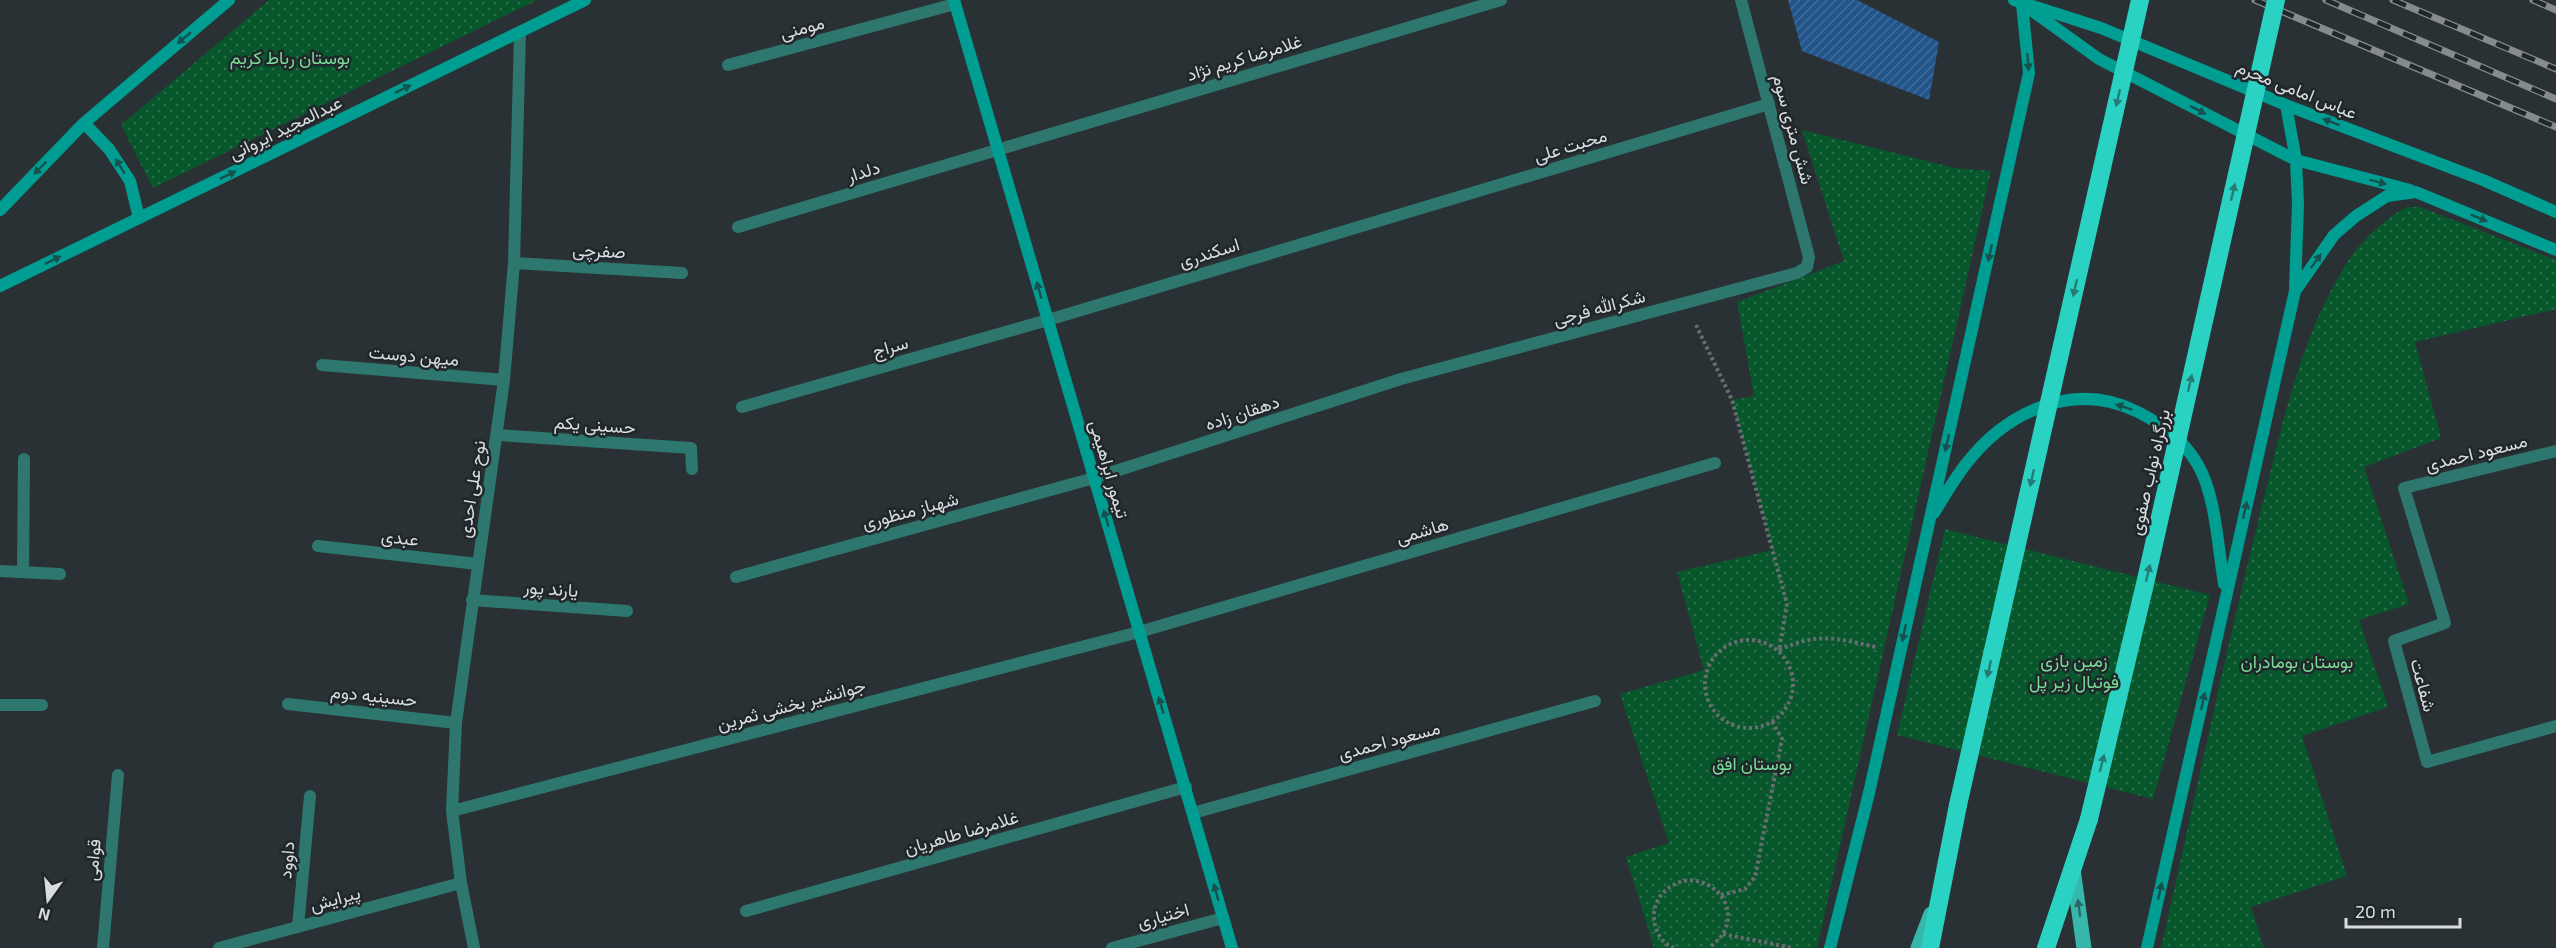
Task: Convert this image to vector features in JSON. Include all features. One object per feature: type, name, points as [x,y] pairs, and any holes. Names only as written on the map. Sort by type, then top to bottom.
[{"type":"highway","points":[[1930,948],[1958,806],[2140,0]]},
{"type":"highway","name":"بزرگراه نواب صفوی","points":[[2046,948],[2089,819],[2145,584],[2276,0]]},
{"type":"main road","points":[[2073,869],[2084,948]]},
{"type":"main road","points":[[1918,948],[1944,880]]},
{"type":"street","points":[[0,210],[84,123],[229,0]]},
{"type":"street","name":"عبدالمجید ایروانی","points":[[0,286],[585,0]]},
{"type":"street","name":"غلامرضا کریم نژاد","points":[[998,149],[1501,0]]},
{"type":"street","name":"شش متری سوم","points":[[1741,0],[1809,257],[1807,267]]},
{"type":"street","name":"تیمور ابراهیمی","points":[[955,2],[1232,948]]},
{"type":"street","name":"مومنی","points":[[728,65],[955,2]]},
{"type":"street","points":[[2018,2],[2099,59],[2296,160],[2416,192],[2556,250]]},
{"type":"street","points":[[1830,948],[1900,653],[2029,73],[2018,2]]},
{"type":"street","name":"عباس امامی محرم","points":[[2018,2],[2101,28],[2286,105],[2483,180],[2556,212]]},
{"type":"street","name":"نوح علی احدی","points":[[474,948],[461,883],[452,811],[456,723],[504,380],[514,263],[520,32]]},
{"type":"street","name":"محبت علی","points":[[1381,219],[1769,104]]},
{"type":"street","points":[[2147,948],[2190,763],[2225,591],[2295,291],[2298,204],[2296,160],[2286,105]]},
{"type":"street","points":[[84,123],[109,148],[130,182],[139,218]]},
{"type":"street","name":"دلدار","points":[[738,227],[998,149]]},
{"type":"street","points":[[2295,291],[2334,235],[2356,216],[2387,196],[2416,192]]},
{"type":"street","name":"اسکندری","points":[[1048,320],[1381,219]]},
{"type":"street","name":"صفرچی","points":[[514,263],[682,273]]},
{"type":"street","name":"شکرالله فرجی","points":[[1401,380],[1797,273],[1807,267]]},
{"type":"street","name":"سراج","points":[[742,407],[1048,320]]},
{"type":"street","name":"میهن دوست","points":[[322,365],[504,380]]},
{"type":"street","name":"دهقان زاده","points":[[1094,478],[1401,380]]},
{"type":"street","points":[[1929,521],[1966,463],[2020,415],[2047,402],[2084,399],[2125,406],[2163,425],[2181,440],[2199,466],[2208,493],[2225,591]]},
{"type":"street","name":"حسینی یکم","points":[[498,435],[691,448],[692,469]]},
{"type":"street","name":"مسعود احمدی","points":[[2404,488],[2556,451]]},
{"type":"street","points":[[23,572],[24,459]]},
{"type":"street","name":"هاشمی","points":[[1139,632],[1715,463]]},
{"type":"street","name":"شهباز منظوری","points":[[736,577],[1094,478]]},
{"type":"street","name":"شفاعت","points":[[2404,488],[2445,623],[2394,641],[2427,762],[2556,726]]},
{"type":"street","name":"عبدی","points":[[318,546],[478,564]]},
{"type":"street","points":[[0,571],[60,574]]},
{"type":"street","name":"یارند پور","points":[[472,600],[627,611]]},
{"type":"street","name":"جوانشیر بخشی ثمرین","points":[[452,811],[1139,632]]},
{"type":"street","name":"مسعود احمدی","points":[[1193,813],[1595,701]]},
{"type":"street","name":"حسینیه دوم","points":[[288,704],[456,723]]},
{"type":"street","points":[[0,705],[42,705]]},
{"type":"street","name":"قوامی","points":[[103,948],[118,775]]},
{"type":"street","name":"غلامرضا طاهریان","points":[[746,911],[1186,787]]},
{"type":"street","name":"داوود","points":[[298,927],[310,796]]},
{"type":"street","name":"پیرایش","points":[[219,948],[461,883]]},
{"type":"street","name":"اختیاری","points":[[1112,948],[1223,918]]},
{"type":"path","points":[[1686,302],[1732,400],[1784,592],[1787,604],[1779,651]]},
{"type":"path","points":[[1779,651],[1800,641],[1829,636],[1900,653]]},
{"type":"path","points":[[1757,640],[1779,651],[1788,662],[1793,691],[1788,705],[1779,717],[1772,722],[1743,729],[1721,720],[1706,701],[1704,677],[1713,656],[1733,642],[1757,640]]},
{"type":"path","points":[[1721,895],[1745,889],[1755,877],[1782,739],[1772,722]]},
{"type":"path","points":[[1674,948],[1668,946],[1655,929],[1653,912],[1660,895],[1672,884],[1690,879],[1707,883],[1721,895],[1728,914],[1723,934],[1708,948]]},
{"type":"path","points":[[1723,934],[1793,948]]},
{"type":"green space","name":"بوستان رباط کریم","points":[[269,0],[537,0],[153,188],[121,125]]},
{"type":"green space","name":"بوستان افق","points":[[1802,130],[1955,168],[1991,171],[1817,948],[1654,948],[1626,857],[1669,843],[1620,694],[1704,670],[1677,572],[1773,550],[1732,400],[1754,396],[1737,302],[1844,261]]},
{"type":"green space","name":"بوستان بومادران","points":[[2407,207],[2420,207],[2556,260],[2556,309],[2415,342],[2441,438],[2364,467],[2409,604],[2359,620],[2388,707],[2302,736],[2347,876],[2251,907],[2264,948],[2161,948],[2247,568],[2292,388],[2302,357],[2327,297],[2349,259],[2363,241],[2388,219]]},
{"type":"green space","name":"زمین بازی فوتبال زیر پل","points":[[1945,529],[2210,595],[2153,799],[1897,735]]},
{"type":"building","points":[[1788,0],[1857,0],[1939,42],[1929,100],[1802,51]]},
{"type":"railway","points":[[2255,0],[2556,127]]},
{"type":"railway","points":[[2326,0],[2556,99]]},
{"type":"railway","points":[[2393,0],[2556,69]]},
{"type":"railway","points":[[2533,0],[2556,10]]}]
